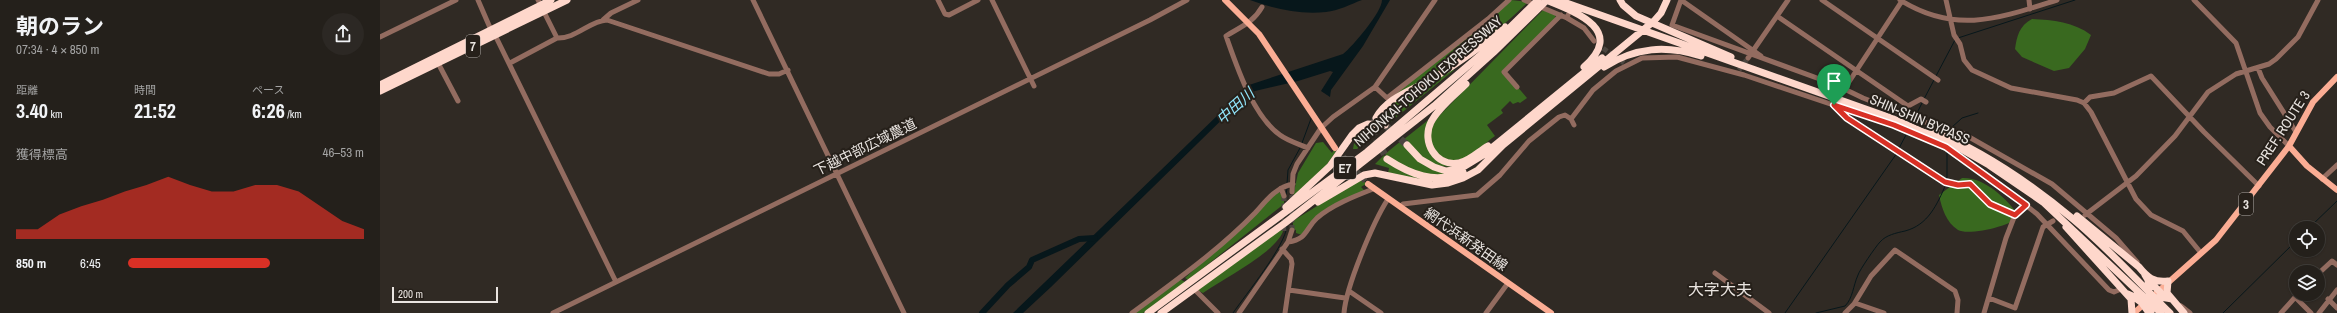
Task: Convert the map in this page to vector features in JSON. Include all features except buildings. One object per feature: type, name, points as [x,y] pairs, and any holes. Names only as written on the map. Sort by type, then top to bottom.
[{"type":"highway","name":"7","points":[[380,91],[438,63],[551,0]]},
{"type":"highway","name":"7","points":[[540,6],[567,0]]},
{"type":"highway","name":"E7","points":[[1531,10],[1538,0]]},
{"type":"highway","name":"E7","points":[[1531,10],[1546,0]]},
{"type":"highway","points":[[1546,0],[1591,21],[1600,39],[1597,52],[1566,91]]},
{"type":"highway","name":"SHIN-SHIN BYPASS","points":[[1558,0],[1891,118],[1934,136],[1989,165],[2043,202],[2131,279],[2167,313]]},
{"type":"highway","name":"SHIN-SHIN BYPASS","points":[[1570,0],[1893,114],[1936,132],[1993,161],[2074,220],[2131,279]]},
{"type":"highway","points":[[1620,0],[1623,6],[1636,16],[1731,57]]},
{"type":"highway","points":[[1660,12],[1664,0]]},
{"type":"highway","points":[[1387,159],[1405,171],[1419,176],[1432,178],[1447,177],[1474,166],[1660,12],[1667,0]]},
{"type":"highway","name":"NIHONKAI-TOHOKU EXPRESSWAY","points":[[1161,313],[1285,223],[1434,106],[1524,23],[1531,10]]},
{"type":"highway","name":"NIHONKAI-TOHOKU EXPRESSWAY","points":[[1148,313],[1372,147],[1468,66],[1531,10]]},
{"type":"highway","points":[[1376,118],[1381,109],[1395,98],[1434,78],[1531,10]]},
{"type":"highway","points":[[1501,143],[1464,161],[1454,163],[1444,162],[1435,156],[1428,142],[1428,131],[1436,114],[1524,23]]},
{"type":"highway","name":"7","points":[[380,84],[493,32]]},
{"type":"highway","points":[[1566,91],[1620,57],[1636,51],[1653,48],[1670,48],[1694,53],[1765,73]]},
{"type":"highway","points":[[1226,255],[1317,180],[1330,166],[1352,135],[1359,128],[1368,124],[1384,125]]},
{"type":"highway","points":[[1407,145],[1420,159],[1434,167],[1446,171],[1460,169],[1472,163],[1501,143]]},
{"type":"highway","points":[[1285,223],[1364,175],[1387,174],[1418,184],[1448,183],[1463,178],[1478,170],[1501,143]]},
{"type":"highway","points":[[1989,165],[2066,228],[2133,302],[2134,313],[2144,313]]},
{"type":"highway","points":[[2018,178],[2052,198],[2139,267],[2156,291],[2179,306],[2184,313]]},
{"type":"highway","points":[[2147,278],[2157,282],[2168,281],[2168,298]]},
{"type":"highway","points":[[2147,278],[2150,313]]},
{"type":"highway","points":[[2124,291],[2142,303],[2150,313]]},
{"type":"highway","points":[[2134,297],[2168,298]]},
{"type":"main road","points":[[1225,0],[1249,23],[1284,71],[1335,148]]},
{"type":"main road","name":"PREF. ROUTE 3","points":[[2134,313],[2142,303],[2216,240],[2289,146],[2313,102],[2337,77]]},
{"type":"main road","points":[[2289,146],[2322,179],[2337,190]]},
{"type":"main road","name":"網代浜新発田線","points":[[1370,187],[1551,313]]},
{"type":"street","points":[[380,37],[456,0]]},
{"type":"street","points":[[478,0],[616,282]]},
{"type":"street","points":[[510,63],[557,38],[567,37],[603,20],[611,13],[638,0]]},
{"type":"street","points":[[753,0],[788,70],[836,175],[904,313]]},
{"type":"street","points":[[938,0],[945,14],[948,15],[978,0]]},
{"type":"street","points":[[992,0],[1034,86]]},
{"type":"street","name":"下越中部広域農道","points":[[553,313],[1031,79],[1188,0]]},
{"type":"street","points":[[1292,192],[1297,164],[1322,128],[1333,117],[1375,87],[1435,0]]},
{"type":"street","points":[[1375,87],[1387,98],[1488,19],[1509,0]]},
{"type":"street","points":[[1524,0],[1560,15],[1567,16],[1584,28],[1594,41]]},
{"type":"street","points":[[1751,54],[1681,0],[1672,25],[1751,54],[1836,85],[1843,91],[1948,131],[1962,134],[2035,173],[2116,238],[2139,267]]},
{"type":"street","points":[[1751,54],[1788,0]]},
{"type":"street","points":[[1822,0],[1938,80]]},
{"type":"street","points":[[1946,0],[1950,20],[1964,60],[1976,73],[2011,88],[2054,97],[2070,98],[2084,103],[2091,112],[2128,184],[2143,209],[2151,215],[2183,231],[2201,253]]},
{"type":"street","points":[[2029,0],[2030,8]]},
{"type":"street","points":[[1843,91],[1901,1],[1934,17],[1974,22],[1989,20],[2057,0]]},
{"type":"street","points":[[2194,0],[2236,43],[2260,113],[2270,128],[2289,146]]},
{"type":"street","points":[[2087,215],[2128,184],[2190,117],[2208,92],[2246,69],[2258,68],[2269,64],[2298,37],[2318,0]]},
{"type":"street","points":[[540,6],[557,38]]},
{"type":"street","points":[[1262,7],[1258,14],[1249,23],[1226,36],[1247,89],[1270,126],[1280,135],[1308,148]]},
{"type":"street","points":[[1517,87],[1504,72],[1560,15]]},
{"type":"street","points":[[1777,16],[1908,106],[1921,99],[1926,102]]},
{"type":"street","points":[[603,20],[611,20],[769,74],[779,74],[788,70]]},
{"type":"street","points":[[1571,119],[1593,90],[1616,71],[1626,64],[1650,56],[1677,57],[1738,71],[1912,131],[1946,147],[2026,205],[2109,290],[2114,292],[2124,291]]},
{"type":"street","points":[[438,63],[458,102]]},
{"type":"street","points":[[2258,68],[2262,78],[2296,132]]},
{"type":"street","points":[[2084,103],[2090,97],[2114,93],[2152,76],[2190,117],[2259,186]]},
{"type":"street","points":[[1835,104],[1847,118],[1932,175],[1953,185],[1970,184],[1990,204],[2015,215]]},
{"type":"street","points":[[1400,207],[1403,204],[1417,200],[1462,199],[1477,195],[1483,192],[1529,141],[1559,117],[1565,115],[1571,119],[1574,125]]},
{"type":"street","points":[[2322,179],[2337,165]]},
{"type":"street","points":[[1132,313],[1184,278],[1235,234],[1281,188],[1293,184]]},
{"type":"street","points":[[1288,242],[1297,240],[1305,235],[1317,218],[1370,187]]},
{"type":"street","points":[[1281,188],[1284,196]]},
{"type":"street","points":[[1344,313],[1345,298],[1349,291],[1376,217],[1388,199]]},
{"type":"street","points":[[1984,313],[1989,298],[1991,285],[2015,215],[2026,205]]},
{"type":"street","points":[[1989,298],[2015,308],[2043,227],[2047,226],[2053,221]]},
{"type":"street","points":[[1239,313],[1288,242],[1292,230]]},
{"type":"street","points":[[1282,249],[1288,254],[1292,264],[1285,313]]},
{"type":"street","points":[[1845,313],[1855,303],[1871,276],[1895,250],[1955,291],[1958,300],[1957,313]]},
{"type":"street","points":[[2325,268],[2332,261],[2337,265]]},
{"type":"street","points":[[1715,273],[1769,313]]},
{"type":"street","points":[[1486,313],[1508,283]]},
{"type":"street","points":[[1289,290],[1345,298]]},
{"type":"street","points":[[2319,313],[2328,299],[2337,290]]},
{"type":"street","points":[[1196,291],[1218,313]]},
{"type":"street","points":[[1349,291],[1381,313]]},
{"type":"street","points":[[2328,299],[2337,308]]},
{"type":"street","points":[[2280,313],[2291,301]]},
{"type":"street","points":[[2300,301],[2311,313]]},
{"type":"street","points":[[1855,303],[1884,313]]},
{"type":"street","points":[[2179,306],[2190,313]]},
{"type":"green space","points":[[1511,0],[1528,2],[1479,44],[1425,79],[1388,100]]},
{"type":"green space","points":[[1543,10],[1556,15],[1554,20],[1503,70],[1527,98],[1520,103],[1518,102],[1513,104],[1510,101],[1501,110],[1503,113],[1487,125],[1495,136],[1475,152],[1461,159],[1454,160],[1442,157],[1433,147],[1430,135],[1438,117]]},
{"type":"green space","points":[[2032,19],[2070,24],[2091,35],[2085,49],[2069,68],[2054,71],[2022,57],[2015,49],[2021,28]]},
{"type":"green space","points":[[1450,70],[1454,70],[1388,124],[1377,120],[1383,111],[1400,97]]},
{"type":"green space","points":[[1432,117],[1430,153],[1461,166],[1451,167],[1436,165],[1424,158],[1407,140],[1403,140]]},
{"type":"green space","points":[[1374,125],[1374,135],[1357,149],[1353,149],[1355,138],[1352,135]]},
{"type":"green space","points":[[1401,141],[1448,172],[1441,175],[1425,175],[1409,169],[1388,158],[1385,154]]},
{"type":"green space","points":[[1323,142],[1332,153],[1335,148],[1337,150],[1323,170],[1293,197],[1298,173],[1316,143]]},
{"type":"green space","points":[[1384,155],[1390,162],[1406,173],[1434,179],[1458,177],[1488,158],[1475,168],[1463,175],[1452,180],[1429,182],[1388,173],[1389,168],[1375,164]]},
{"type":"green space","points":[[1362,178],[1366,184],[1361,187],[1365,191],[1330,208],[1302,235],[1296,233],[1296,230],[1293,229],[1293,221]]},
{"type":"green space","points":[[1962,178],[1979,181],[1995,190],[2019,216],[2015,220],[1990,229],[1971,232],[1963,232],[1958,230],[1950,223],[1945,215],[1939,195]]},
{"type":"green space","points":[[1279,192],[1284,197],[1284,204],[1188,280],[1185,278],[1275,194]]},
{"type":"green space","points":[[1284,227],[1281,236],[1263,254],[1203,293],[1197,290]]},
{"type":"green space","points":[[1180,279],[1185,282],[1143,313],[1134,313]]},
{"type":"water","points":[[1250,0],[1362,0],[1335,10],[1307,13],[1268,6]]},
{"type":"water","points":[[1382,0],[1390,0],[1363,46],[1331,90],[1330,97],[1321,91],[1333,72],[1330,71],[1298,81],[1255,91],[1246,96],[1051,287],[1023,313],[1013,313],[1249,85],[1343,54],[1360,37],[1377,12]]},
{"type":"waterway","points":[[1958,38],[2075,0]]},
{"type":"waterway","points":[[1936,76],[1955,40]]},
{"type":"waterway","points":[[1924,99],[1934,80]]},
{"type":"waterway","points":[[1917,113],[1923,101]]},
{"type":"waterway","points":[[1951,128],[1962,118],[1978,113]]},
{"type":"waterway","points":[[1302,143],[1312,116]]},
{"type":"waterway","points":[[1898,150],[1906,135]]},
{"type":"waterway","points":[[1287,184],[1288,170],[1300,148]]},
{"type":"waterway","points":[[1947,151],[1947,179]]},
{"type":"waterway","points":[[1785,313],[1897,153]]},
{"type":"waterway","points":[[1816,313],[1845,306],[1851,296],[1859,273],[1878,244],[1888,236],[1913,228],[1926,219],[1935,207],[1946,184]]},
{"type":"waterway","points":[[1286,194],[1287,189]]},
{"type":"waterway","points":[[2316,221],[2337,201]]},
{"type":"waterway","points":[[1233,313],[1280,246],[1287,226]]},
{"type":"waterway","name":"中田川","points":[[982,313],[1008,285],[1029,267],[1032,260],[1079,239],[1095,238]]},
{"type":"waterway","points":[[2223,313],[2289,248]]},
{"type":"tunnel","points":[[1597,44],[1624,63]]},
{"type":"tunnel","points":[[1739,70],[1748,58]]},
{"type":"tunnel","points":[[1375,119],[1373,133],[1387,159]]},
{"type":"tunnel","points":[[1385,125],[1407,145]]},
{"type":"tunnel","points":[[1337,150],[1368,184]]},
{"type":"tunnel","points":[[1292,192],[1292,230]]},
{"type":"tunnel","points":[[1284,196],[1284,231]]},
{"type":"district","name":"大字大夫","points":[[1720,289]]},
{"type":"route","points":[[1834,105],[1894,125],[1946,147],[1953,154],[1966,160],[1986,174],[2026,205],[2015,215],[2000,210],[1990,204],[1970,184],[1953,185],[1945,182],[1932,175],[1847,118],[1834,105]]}]
